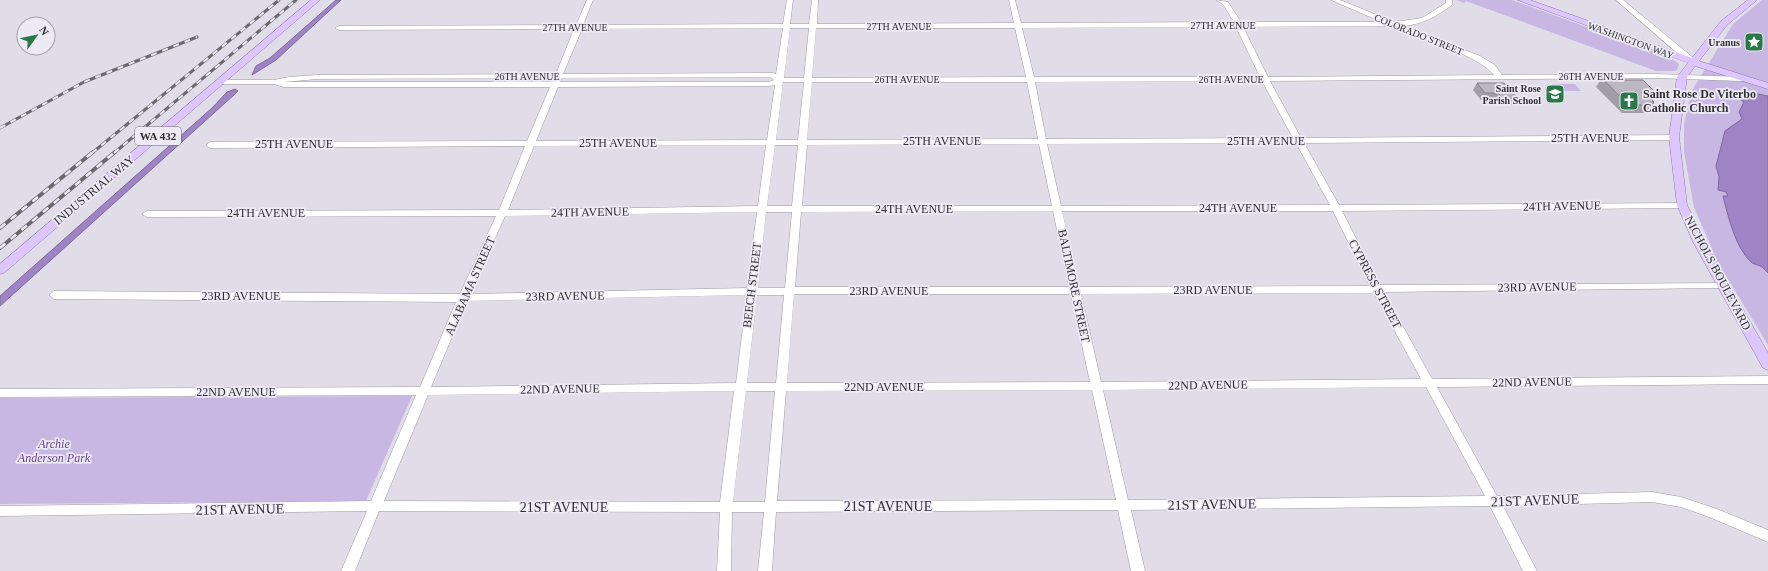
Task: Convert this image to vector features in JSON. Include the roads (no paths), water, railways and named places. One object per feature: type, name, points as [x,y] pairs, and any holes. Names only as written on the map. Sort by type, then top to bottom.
[{"type":"main road","name":"INDUSTRIAL WAY","points":[[0,270],[316,0]]},
{"type":"main road","name":"WASHINGTON WAY","points":[[1522,0],[1741,79],[1768,86]]},
{"type":"main road","name":"NICHOLS BOULEVARD","points":[[1753,0],[1724,23],[1682,77],[1674,137],[1682,205],[1699,242],[1768,366]]},
{"type":"street","name":"ALABAMA STREET","points":[[348,571],[463,298],[502,213],[590,0]]},
{"type":"street","name":"BEECH STREET","points":[[724,571],[726,507],[762,210],[790,0]]},
{"type":"street","points":[[765,571],[815,0]]},
{"type":"street","name":"BALTIMORE STREET","points":[[1012,0],[1138,571]]},
{"type":"street","name":"COLORADO STREET","points":[[1334,0],[1485,62],[1499,76]]},
{"type":"street","points":[[1619,0],[1693,62]]},
{"type":"street","name":"CYPRESS STREET","points":[[1225,1],[1265,79],[1336,208],[1377,289],[1494,501],[1530,571]]},
{"type":"street","name":"27TH AVENUE","points":[[339,28],[1395,24],[1413,23],[1426,20],[1450,4],[1450,1]]},
{"type":"street","points":[[1657,49],[1666,48],[1672,44]]},
{"type":"street","name":"26TH AVENUE","points":[[220,82],[274,82],[284,86],[556,81],[769,84],[780,80],[1265,79],[1499,76],[1682,77]]},
{"type":"street","name":"WASHINGTON WAY","points":[[1682,77],[1741,79]]},
{"type":"street","name":"25TH AVENUE","points":[[210,145],[1300,141],[1674,137]]},
{"type":"street","name":"24TH AVENUE","points":[[147,214],[1682,205]]},
{"type":"street","name":"23RD AVENUE","points":[[54,295],[463,298],[790,291],[1377,289],[1723,285]]},
{"type":"street","name":"22ND AVENUE","points":[[0,393],[1768,380]]},
{"type":"street","name":"21ST AVENUE","points":[[0,511],[376,506],[771,507],[1123,505],[1494,501],[1652,497],[1681,502],[1713,513],[1768,536]]},
{"type":"railway","points":[[92,153],[279,0]]},
{"type":"railway","points":[[114,153],[296,0]]},
{"type":"railway","points":[[0,128],[84,82],[197,37]]},
{"type":"railway","points":[[0,228],[93,152]]},
{"type":"railway","points":[[0,248],[115,152]]},
{"type":"place","name":"Uranus","points":[[1754,42]]},
{"type":"place","name":"Saint Rose Parish School","points":[[1555,94]]},
{"type":"place","name":"Saint Rose De Viterbo Catholic Church","points":[[1629,101]]},
{"type":"park label","name":"Archie Anderson Park","points":[[54,451]]}]
